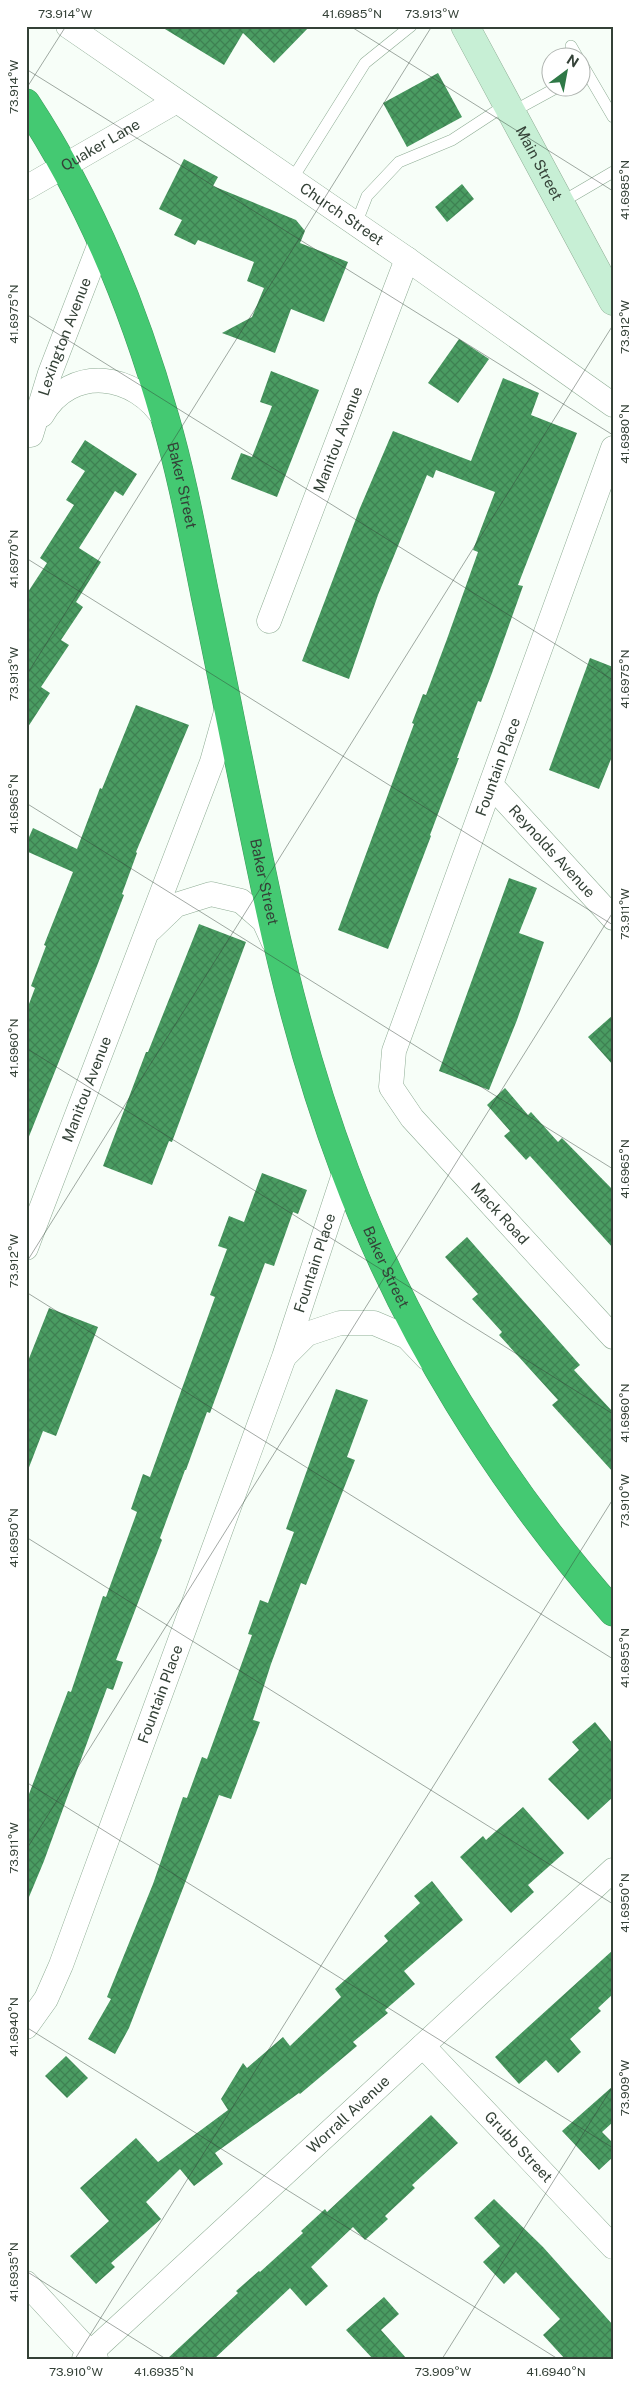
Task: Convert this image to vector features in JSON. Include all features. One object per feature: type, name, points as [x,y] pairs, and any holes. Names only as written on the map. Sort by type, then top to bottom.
[{"type":"highway","name":"Baker Street","points":[[26,103],[63,166],[101,241],[136,328],[166,421],[178,469],[280,955],[315,1085],[345,1171],[400,1297],[442,1374],[516,1488],[570,1560],[613,1612]]},
{"type":"street","name":"Main Street","points":[[465,26],[613,301]]},
{"type":"street","name":"Church Street","points":[[70,27],[175,102],[407,259],[613,405]]},
{"type":"street","name":"Quaker Lane","points":[[26,188],[175,102]]},
{"type":"street","name":"Lexington Avenue","points":[[28,440],[50,373],[101,241]]},
{"type":"street","name":"Manitou Avenue","points":[[269,621],[407,259]]},
{"type":"street","name":"Lexington Avenue","points":[[28,440],[55,396],[67,387],[82,382],[110,382],[137,391],[158,409],[166,421]]},
{"type":"street","name":"Fountain Place","points":[[391,1087],[394,1051],[613,448]]},
{"type":"street","name":"Manitou Avenue","points":[[26,1248],[212,762],[228,705]]},
{"type":"street","name":"Reynolds Avenue","points":[[491,785],[613,918]]},
{"type":"street","name":"Manitou Avenue","points":[[147,932],[176,905],[211,894],[242,901],[264,921],[280,955]]},
{"type":"street","name":"Mack Road","points":[[391,1087],[412,1118],[613,1337]]},
{"type":"street","name":"Fountain Place","points":[[26,2027],[46,1999],[61,1965],[284,1357],[345,1171]]},
{"type":"street","name":"Fountain Place","points":[[284,1357],[308,1334],[340,1323],[374,1323],[407,1337],[442,1374]]},
{"type":"street","name":"Worrall Avenue","points":[[90,2357],[613,1870]]},
{"type":"street","name":"Grubb Street","points":[[423,2046],[613,2247]]},
{"type":"street","points":[[26,2283],[90,2357]]},
{"type":"lane","points":[[292,181],[365,64],[411,26]]},
{"type":"lane","points":[[592,83],[613,117]]},
{"type":"lane","points":[[356,224],[367,196],[399,162],[452,140],[509,108],[542,94]]},
{"type":"lane","points":[[560,203],[613,172]]},
{"type":"building","points":[[160,26],[310,26],[274,63],[243,33],[224,65]]},
{"type":"building","points":[[438,73],[462,117],[407,147],[383,103]]},
{"type":"building","points":[[184,159],[218,177],[213,186],[296,220],[305,231],[300,243],[348,262],[324,322],[291,309],[275,353],[222,333],[252,317],[264,288],[247,281],[254,262],[198,240],[195,245],[174,235],[182,220],[159,209]]},
{"type":"building","points":[[462,184],[474,199],[447,222],[435,207]]},
{"type":"building","points":[[459,339],[489,359],[458,403],[428,383]]},
{"type":"building","points":[[271,371],[319,390],[277,497],[231,479],[241,453],[252,457],[272,406],[260,402]]},
{"type":"building","points":[[503,378],[539,393],[531,415],[577,433],[518,585],[523,586],[492,673],[481,702],[478,701],[431,836],[388,949],[338,930],[414,724],[412,723],[423,694],[426,695],[447,639],[478,552],[473,550],[495,492],[436,470],[433,478],[427,475],[378,595],[349,679],[302,661],[360,508],[393,431],[471,461]]},
{"type":"building","points":[[85,440],[137,474],[123,496],[115,491],[79,548],[101,562],[76,602],[83,607],[61,640],[69,645],[41,687],[50,693],[26,730],[26,595],[47,563],[40,558],[74,505],[66,500],[85,471],[71,462]]},
{"type":"building","points":[[590,658],[613,667],[613,754],[599,789],[549,770]]},
{"type":"building","points":[[136,705],[189,725],[136,852],[122,894],[124,895],[28,1139],[26,1138],[26,1012],[35,988],[31,986],[46,946],[44,945],[73,872],[26,851],[26,844],[33,828],[77,849],[100,788],[102,789]]},
{"type":"building","points":[[509,878],[537,888],[519,933],[544,942],[517,1020],[489,1090],[439,1071]]},
{"type":"building","points":[[199,924],[246,942],[172,1142],[169,1141],[152,1185],[103,1166],[146,1052],[148,1052]]},
{"type":"building","points":[[613,1015],[613,1065],[588,1037]]},
{"type":"building","points":[[505,1088],[528,1115],[531,1112],[558,1142],[562,1138],[613,1190],[613,1248],[530,1156],[526,1160],[504,1136],[510,1131],[487,1105]]},
{"type":"building","points":[[262,1173],[307,1190],[298,1214],[293,1212],[274,1266],[265,1263],[210,1413],[207,1412],[185,1470],[160,1538],[162,1540],[116,1660],[123,1662],[113,1690],[107,1688],[29,1897],[26,1896],[26,1802],[68,1691],[71,1692],[103,1596],[106,1597],[137,1512],[131,1509],[143,1474],[150,1477],[215,1297],[210,1295],[227,1249],[218,1246],[229,1216],[244,1222]]},
{"type":"building","points":[[467,1237],[580,1365],[574,1370],[613,1412],[613,1472],[552,1405],[558,1400],[499,1335],[502,1332],[472,1299],[478,1294],[445,1257]]},
{"type":"building","points":[[49,1308],[98,1327],[56,1436],[43,1431],[28,1470],[26,1470],[26,1366]]},
{"type":"building","points":[[336,1389],[368,1400],[347,1457],[355,1460],[306,1585],[301,1583],[271,1664],[253,1720],[260,1722],[231,1799],[219,1795],[129,2028],[115,2054],[88,2039],[111,1999],[107,1997],[153,1884],[183,1797],[187,1798],[202,1757],[207,1759],[252,1635],[248,1634],[260,1600],[268,1603],[294,1532],[286,1529]]},
{"type":"building","points":[[595,1722],[613,1744],[613,1797],[588,1820],[548,1779],[579,1750],[572,1742]]},
{"type":"building","points":[[523,1807],[564,1853],[528,1885],[534,1892],[511,1913],[460,1857],[483,1836],[486,1840]]},
{"type":"building","points":[[432,1881],[463,1920],[404,1971],[415,1984],[385,2010],[388,2013],[353,2042],[357,2046],[300,2094],[215,2153],[223,2164],[194,2186],[180,2169],[146,2202],[161,2219],[111,2263],[115,2267],[96,2284],[70,2256],[109,2221],[80,2188],[136,2138],[158,2162],[228,2110],[221,2099],[243,2063],[247,2068],[283,2037],[290,2046],[341,1997],[335,1989],[388,1941],[384,1936],[420,1903],[414,1896]]},
{"type":"building","points":[[613,1950],[613,1994],[598,2008],[601,2011],[570,2039],[581,2052],[558,2073],[546,2060],[519,2084],[495,2057]]},
{"type":"building","points":[[66,2056],[88,2078],[67,2098],[45,2076]]},
{"type":"building","points":[[613,2086],[613,2122],[602,2132],[613,2143],[613,2157],[599,2170],[562,2131]]},
{"type":"building","points":[[431,2115],[458,2143],[412,2185],[415,2188],[385,2216],[388,2219],[365,2240],[353,2227],[311,2267],[328,2286],[306,2306],[290,2288],[214,2359],[167,2359],[238,2293],[236,2291],[303,2233],[301,2231],[325,2209],[327,2212]]},
{"type":"building","points":[[494,2199],[543,2247],[613,2325],[613,2359],[565,2359],[543,2335],[560,2319],[516,2272],[504,2284],[483,2262],[500,2246],[474,2218]]},
{"type":"building","points":[[384,2297],[399,2314],[381,2330],[407,2359],[373,2359],[346,2330]]}]
